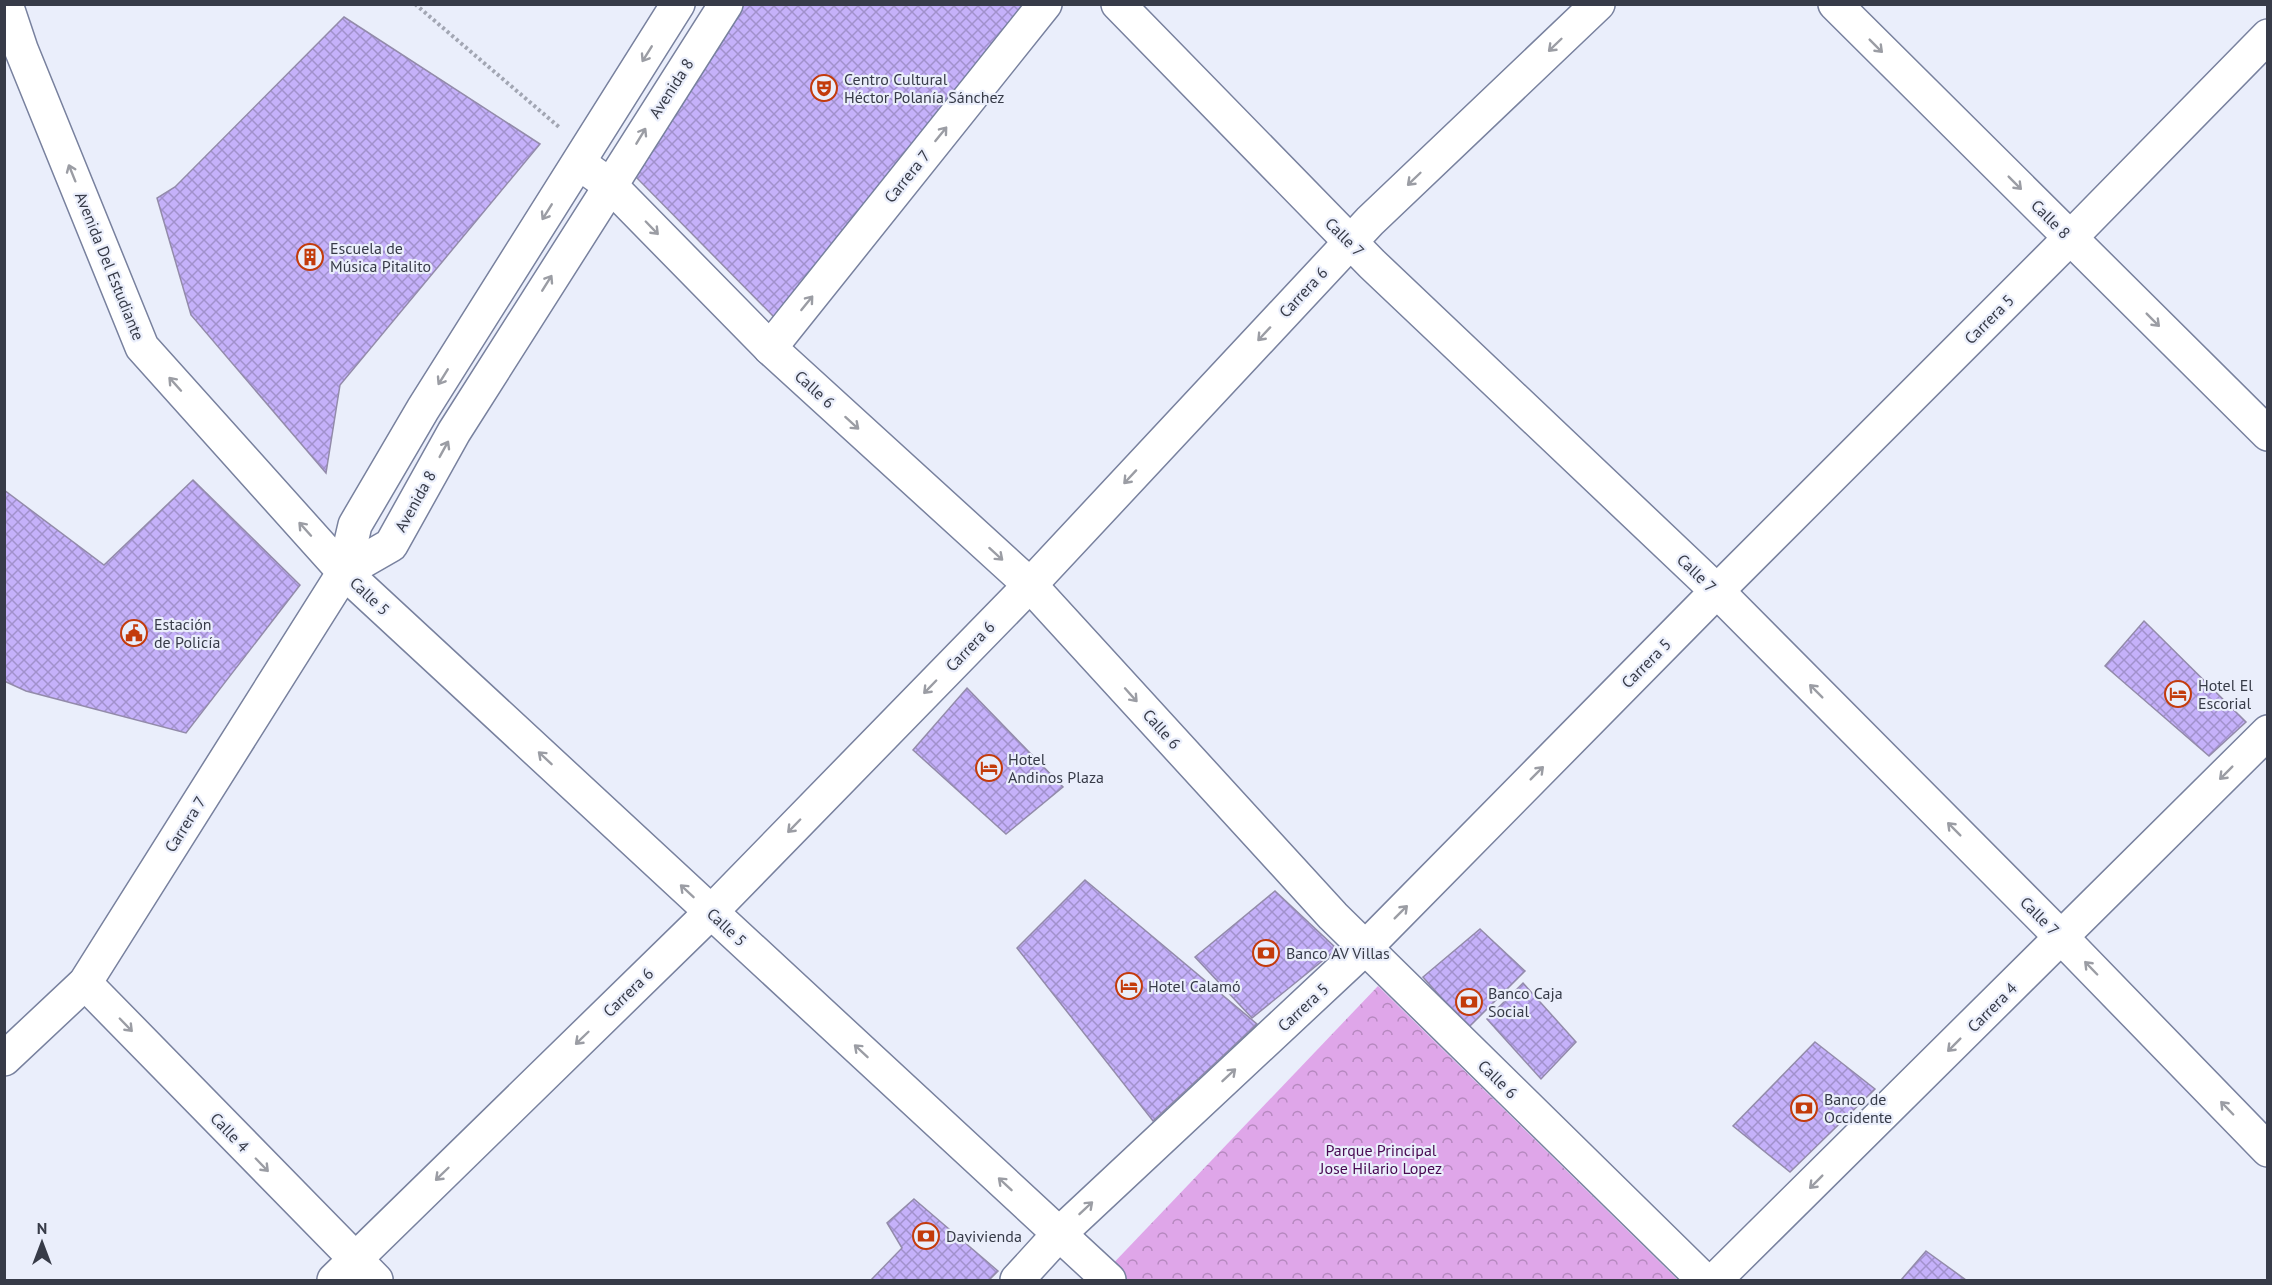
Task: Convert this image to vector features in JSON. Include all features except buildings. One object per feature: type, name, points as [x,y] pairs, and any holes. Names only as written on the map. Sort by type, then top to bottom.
[{"type":"street","name":"Avenida Del Estudiante","points":[[6,4],[21,49],[142,347],[345,572]]},
{"type":"street","points":[[345,572],[355,525],[423,409],[678,4]]},
{"type":"street","name":"Avenida 8","points":[[345,572],[391,545],[454,432],[726,4]]},
{"type":"street","name":"Carrera 7","points":[[770,348],[1045,4]]},
{"type":"street","name":"Calle 7","points":[[1118,4],[1350,242],[1717,591],[2062,938],[2268,1150]]},
{"type":"street","name":"Carrera 6","points":[[355,1273],[1030,585],[1350,242],[1598,4]]},
{"type":"street","name":"Calle 8","points":[[1835,4],[2268,434]]},
{"type":"street","name":"Carrera 5","points":[[1017,1281],[1059,1234],[1365,949],[2268,36]]},
{"type":"street","name":"Calle 6","points":[[583,157],[770,348],[1030,585],[1365,949],[1704,1281]]},
{"type":"street","name":"Calle 5","points":[[345,572],[1109,1281]]},
{"type":"street","name":"Carrera 7","points":[[4,1059],[85,983],[345,572]]},
{"type":"street","name":"Carrera 4","points":[[1715,1281],[2268,732]]},
{"type":"street","name":"Calle 4","points":[[85,983],[355,1273]]},
{"type":"path","points":[[415,4],[583,157]]},
{"type":"green space","name":"Parque Principal Jose Hilario Lopez","points":[[1378,986],[1678,1280],[1114,1280],[1105,1272]]},
{"type":"place","name":"Centro Cultural Héctor Polanía Sánchez","points":[[824,88]]},
{"type":"place","name":"Escuela de Música Pitalito","points":[[310,257]]},
{"type":"place","name":"Estación de Policía","points":[[134,633]]},
{"type":"place","name":"Hotel El Escorial","points":[[2178,694]]},
{"type":"place","name":"Hotel Andinos Plaza","points":[[989,768]]},
{"type":"place","name":"Banco AV Villas","points":[[1266,953]]},
{"type":"place","name":"Hotel Calamó","points":[[1129,986]]},
{"type":"place","name":"Banco Caja Social","points":[[1469,1002]]},
{"type":"place","name":"Banco de Occidente","points":[[1804,1108]]},
{"type":"place","name":"Davivienda","points":[[926,1236]]}]
